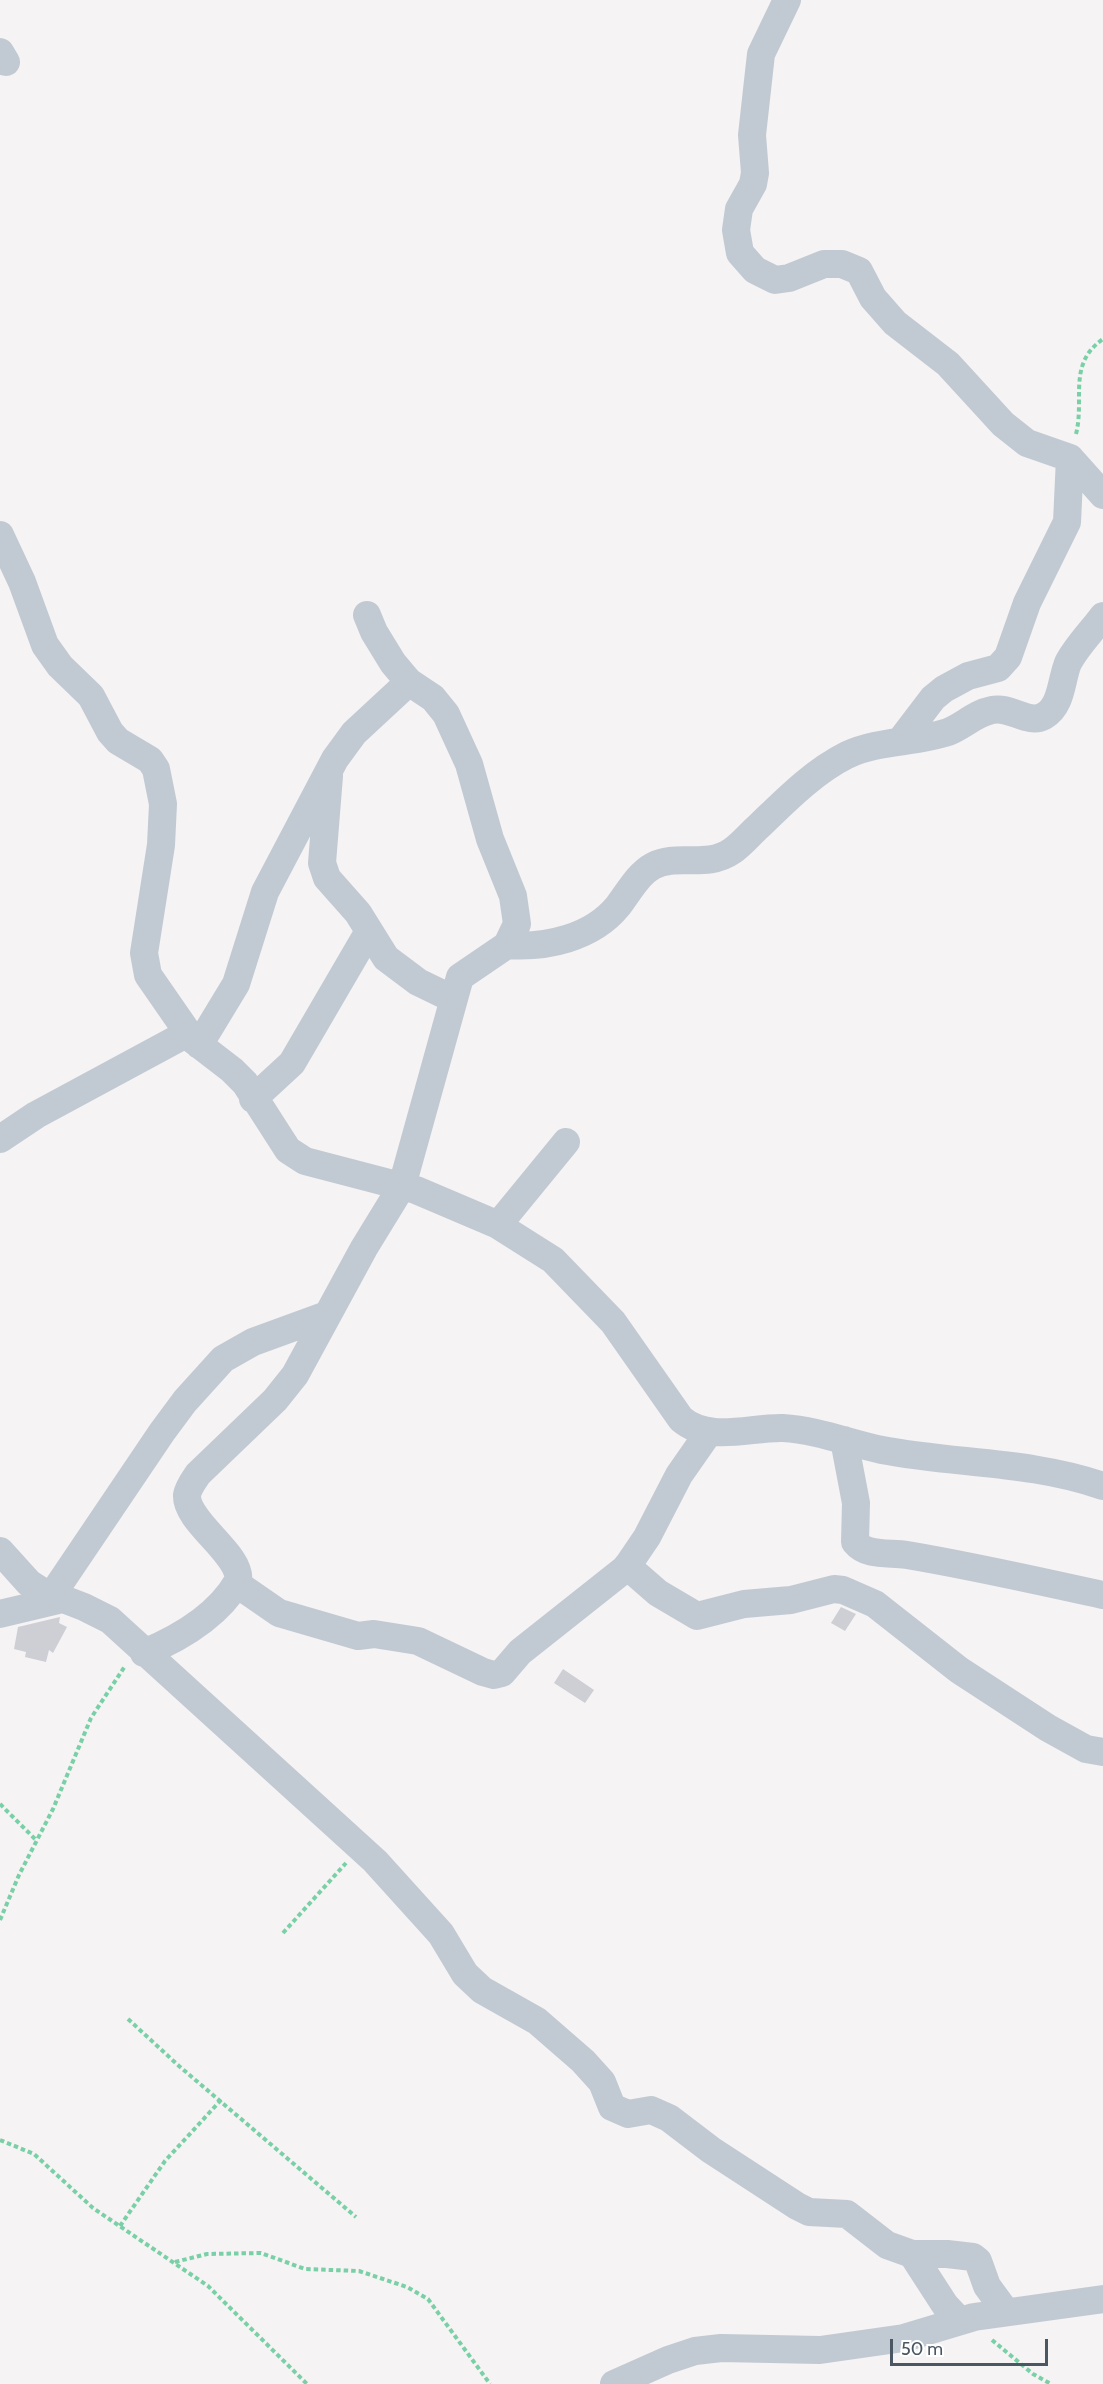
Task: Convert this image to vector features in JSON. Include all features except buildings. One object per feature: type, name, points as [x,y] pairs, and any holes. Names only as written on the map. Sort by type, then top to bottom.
[{"type":"street","points":[[788,0],[761,54],[752,135],[755,173],[753,184],[739,209],[736,230],[740,253],[755,270],[775,280],[789,278],[824,264],[842,264],[859,271],[873,298],[895,323],[948,364],[975,390],[1003,424],[1027,443],[1070,458],[1103,495]]},
{"type":"street","points":[[901,740],[933,698],[944,689],[968,676],[998,668],[1008,657],[1027,603],[1067,522],[1070,458]]},
{"type":"street","points":[[0,535],[6,543],[45,645],[60,666],[92,696],[110,732],[118,741],[150,760],[156,769],[163,804],[161,844],[144,954],[148,975],[193,1039],[245,1083],[253,1099],[288,1150],[305,1161],[402,1186],[498,1225],[553,1260],[613,1322],[681,1419],[693,1429],[709,1432],[783,1428],[882,1450],[1053,1472],[1103,1486]]},
{"type":"street","points":[[141,1650],[170,1642],[210,1615],[237,1584],[239,1576],[234,1563],[210,1536],[189,1504],[187,1496],[190,1488],[198,1474],[275,1400],[289,1383],[402,1186],[445,1038],[460,977],[507,945],[517,924],[518,914],[490,839],[469,764],[439,705],[409,682],[380,644],[367,615]]},
{"type":"street","points":[[507,945],[523,946],[581,935],[597,926],[615,909],[644,872],[654,865],[664,862],[712,860],[732,851],[822,771],[847,755],[880,743],[946,732],[993,710],[1011,711],[1032,719],[1043,717],[1055,705],[1068,663],[1103,616]]},
{"type":"street","points":[[0,1139],[36,1115],[193,1039],[236,984],[246,961],[265,892],[330,767],[354,733],[409,682]]},
{"type":"street","points":[[330,767],[322,863],[327,878],[358,913],[386,958],[418,982],[453,999]]},
{"type":"street","points":[[253,1099],[292,1063],[369,931]]},
{"type":"street","points":[[498,1225],[566,1142]]},
{"type":"street","points":[[0,1614],[57,1597],[162,1432],[185,1401],[224,1359],[253,1342],[327,1316]]},
{"type":"street","points":[[237,1584],[279,1613],[358,1636],[374,1634],[418,1641],[494,1675],[502,1673],[520,1652],[627,1566],[647,1537],[679,1475],[709,1432]]},
{"type":"street","points":[[844,1440],[856,1503],[854,1540],[858,1547],[873,1552],[908,1555],[1103,1595]]},
{"type":"street","points":[[0,1551],[29,1584],[110,1620],[360,1847],[441,1934],[465,1974],[482,1990],[537,2021],[584,2061],[602,2082],[612,2107],[628,2114],[651,2110],[669,2118],[711,2150],[797,2206],[808,2212],[847,2214],[886,2245],[912,2254],[973,2257],[978,2261],[987,2286],[1006,2312]]},
{"type":"street","points":[[627,1566],[658,1593],[697,1616],[744,1604],[802,1599],[834,1589],[862,1597],[959,1670],[1048,1728],[1086,1749],[1103,1752]]},
{"type":"street","points":[[912,2254],[945,2305],[960,2321]]},
{"type":"street","points":[[614,2384],[668,2360],[695,2351],[721,2348],[820,2350],[904,2338],[960,2321],[1006,2312],[1103,2299]]},
{"type":"path","points":[[1070,458],[1081,417],[1078,389],[1083,360],[1087,353],[1103,339]]},
{"type":"path","points":[[0,1920],[91,1718],[141,1650]]},
{"type":"path","points":[[0,1803],[37,1841]]},
{"type":"path","points":[[283,1933],[360,1847]]},
{"type":"path","points":[[128,2019],[356,2217]]},
{"type":"path","points":[[120,2226],[165,2161],[221,2100]]},
{"type":"path","points":[[0,2140],[34,2154],[93,2208],[208,2286],[244,2319],[307,2384]]},
{"type":"path","points":[[175,2262],[207,2254],[261,2253],[305,2270],[359,2271],[407,2287],[428,2299],[489,2384]]},
{"type":"path","points":[[960,2321],[993,2341],[1033,2374],[1051,2384]]}]
